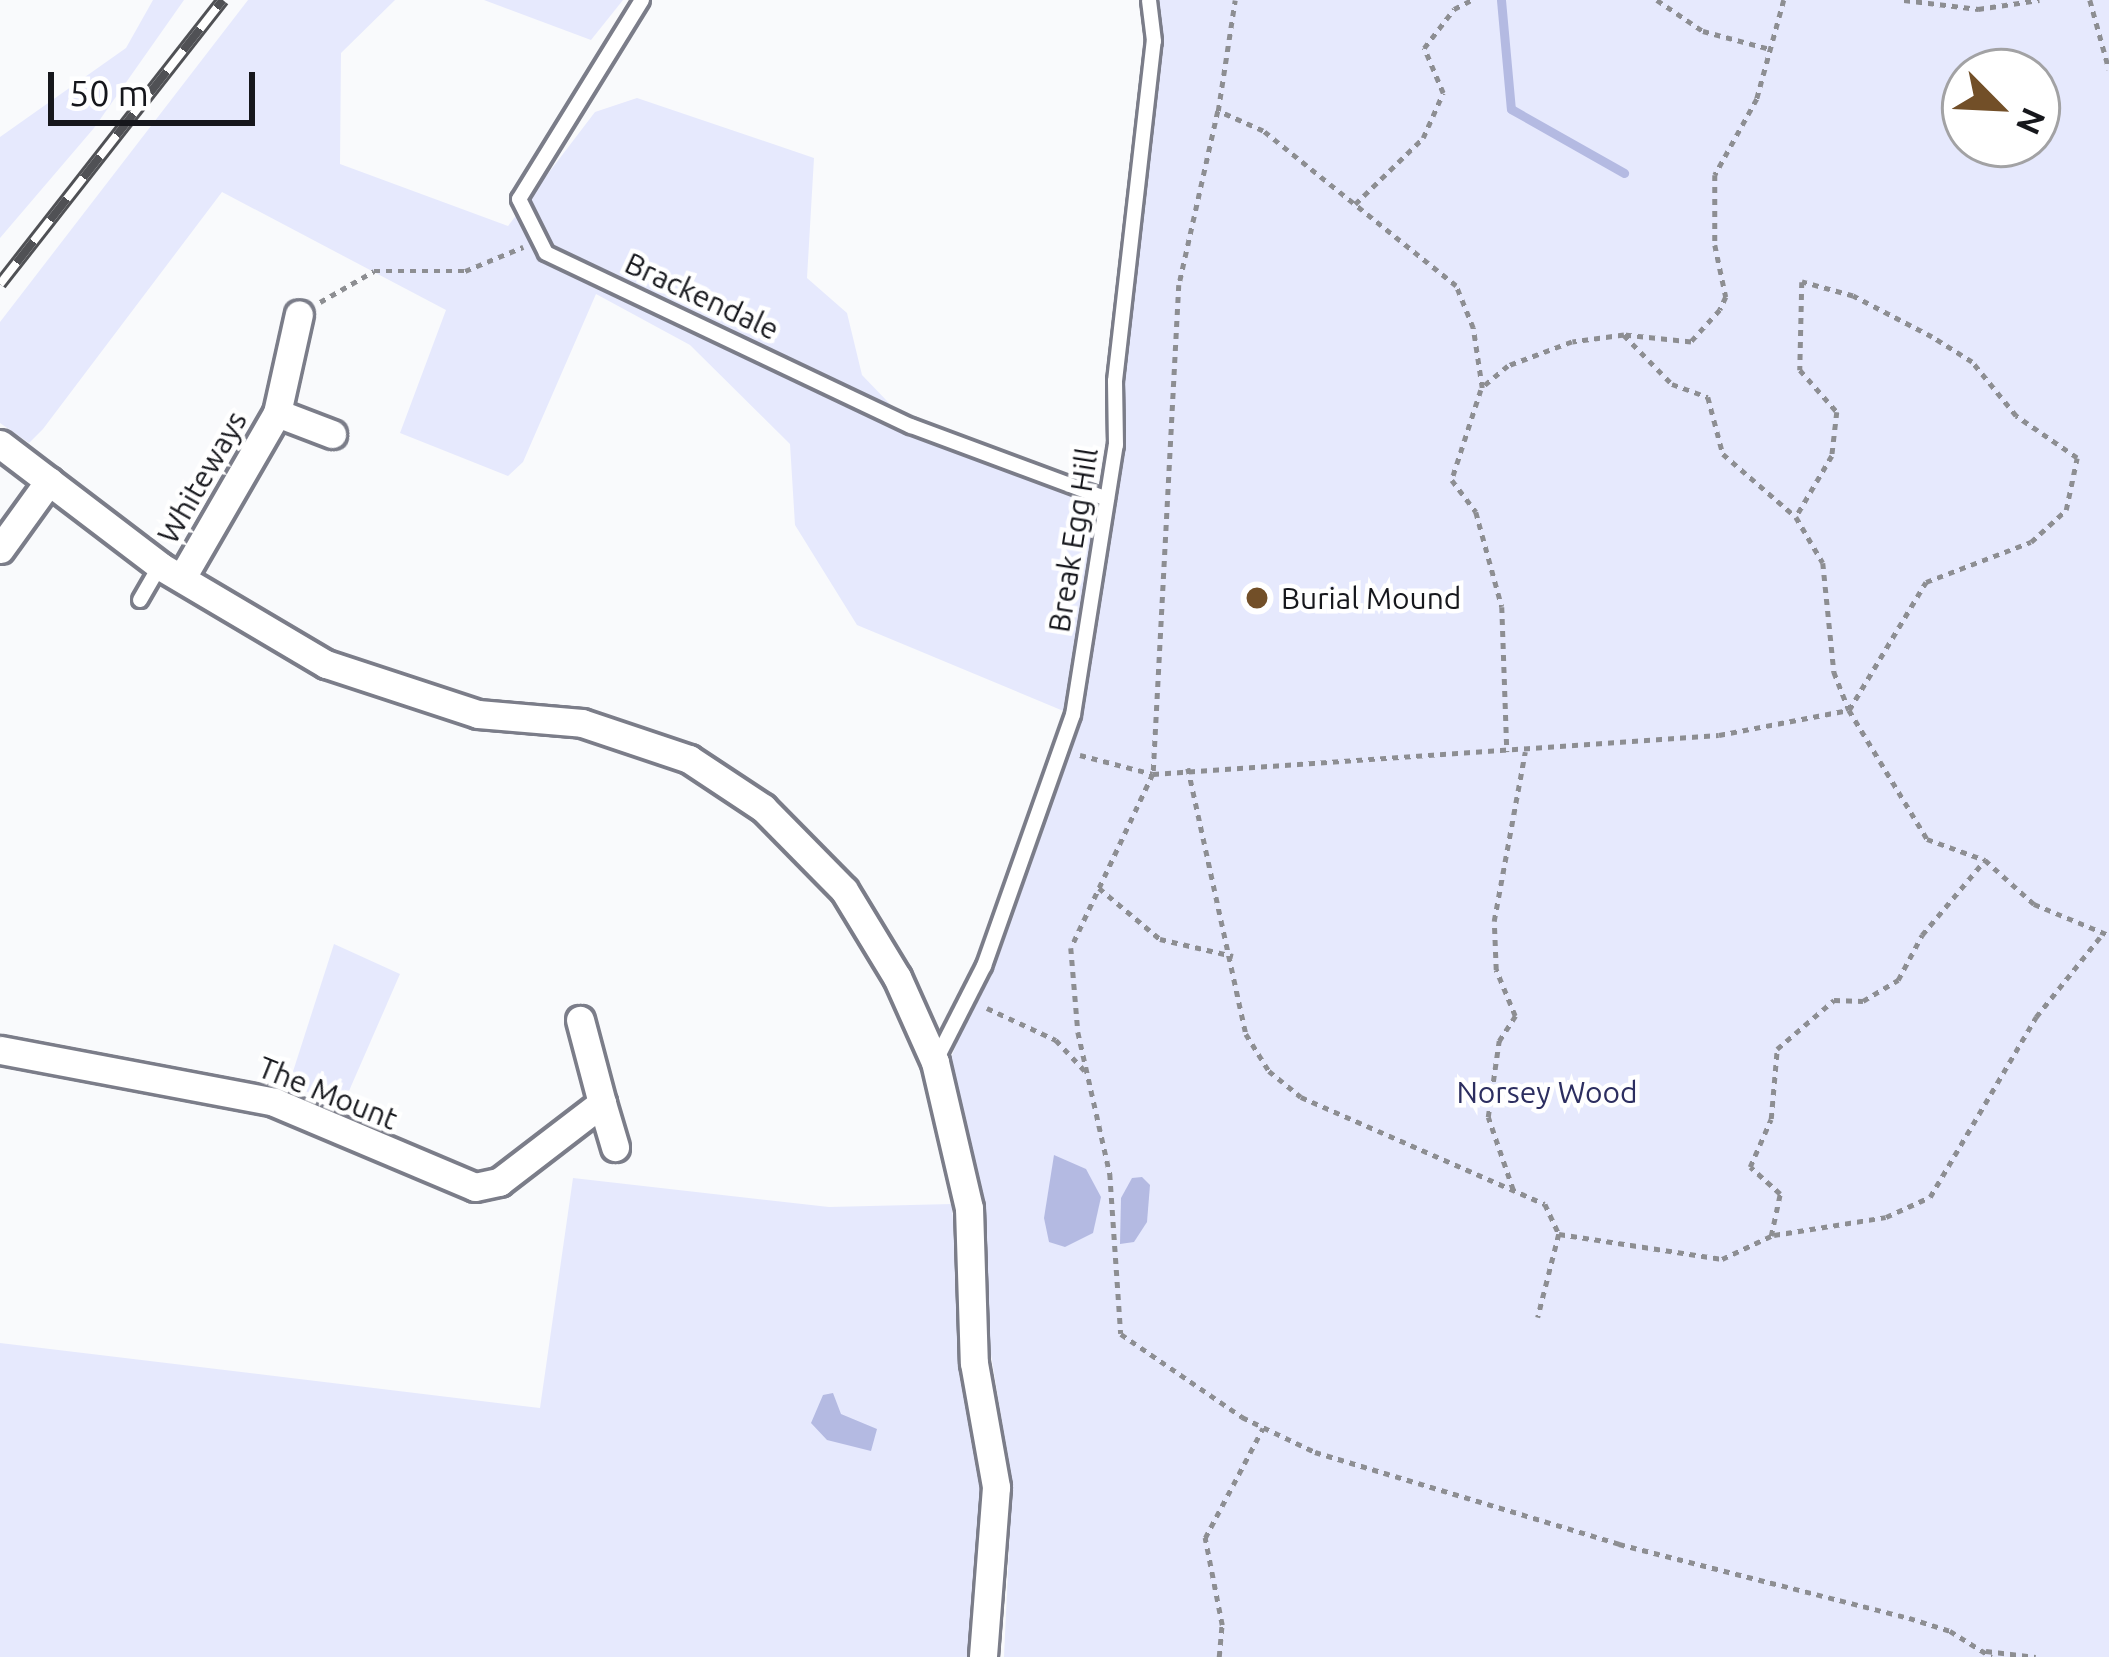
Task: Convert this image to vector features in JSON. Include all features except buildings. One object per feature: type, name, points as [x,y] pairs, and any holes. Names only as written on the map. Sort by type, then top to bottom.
[{"type":"street","name":"Whiteways","points":[[172,570],[277,413],[299,314]]},
{"type":"street","name":"Whiteways","points":[[277,413],[332,434]]},
{"type":"street","points":[[0,444],[172,570],[370,683],[478,714],[632,736],[734,785],[844,890],[897,977],[934,1062],[969,1208],[974,1364],[996,1487],[983,1657]]},
{"type":"street","points":[[0,549],[49,481]]},
{"type":"street","points":[[580,1020],[615,1147]]},
{"type":"street","name":"The Mount","points":[[0,1050],[274,1102],[475,1187],[500,1182],[602,1103]]},
{"type":"lane","points":[[540,240],[519,199],[642,0]]},
{"type":"lane","name":"Break Egg Hill","points":[[934,1062],[984,966],[1063,748],[1107,499],[1154,41],[1149,0]]},
{"type":"lane","name":"Brackendale","points":[[540,240],[546,253],[911,425],[1107,499]]},
{"type":"lane","points":[[140,600],[172,570]]},
{"type":"path","points":[[1234,0],[1218,111],[1179,285],[1153,774],[1071,948],[1110,1174],[1120,1334],[1264,1427],[1439,1492],[1910,1618],[1989,1654],[2036,1657]]},
{"type":"path","points":[[1354,204],[1423,138],[1443,93],[1424,48],[1454,9],[1472,0]]},
{"type":"path","points":[[1657,0],[1702,32],[1770,49]]},
{"type":"path","points":[[1482,388],[1508,366],[1572,342],[1624,335],[1691,342],[1720,310],[1715,175],[1756,99],[1784,0]]},
{"type":"path","points":[[1904,0],[1978,9],[2039,0]]},
{"type":"path","points":[[2090,0],[2109,69]]},
{"type":"path","points":[[1218,111],[1263,130],[1456,286],[1473,328],[1482,388],[1452,480],[1476,512],[1502,607],[1507,752]]},
{"type":"path","points":[[299,314],[374,271],[465,271],[540,240]]},
{"type":"path","points":[[1063,748],[1153,774],[1188,768],[1525,752],[1779,728],[1849,710],[1926,582],[2031,542],[2066,510],[2077,458],[2016,416],[1972,362],[1933,337],[1853,296],[1802,282],[1800,370],[1837,412],[1832,456],[1796,518]]},
{"type":"path","points":[[1624,335],[1672,384],[1708,397],[1723,454],[1796,518],[1823,563],[1834,672],[1849,710],[1927,839],[1985,860],[2034,904],[2100,937],[2109,935]]},
{"type":"path","points":[[1513,1190],[1488,1117],[1499,1041],[1515,1016],[1496,970],[1494,921],[1525,752]]},
{"type":"path","points":[[1188,768],[1214,903],[1233,956],[1246,1034],[1269,1072],[1301,1097],[1545,1204],[1559,1234],[1538,1317]]},
{"type":"path","points":[[1772,1235],[1780,1194],[1750,1167],[1771,1119],[1777,1049],[1834,1000],[1863,1001],[1898,980],[1922,935],[1985,860]]},
{"type":"path","points":[[1099,888],[1160,939],[1233,956]]},
{"type":"path","points":[[1559,1234],[1722,1259],[1772,1235],[1886,1217],[1930,1197],[2011,1054],[2100,937]]},
{"type":"path","points":[[976,1003],[1056,1040],[1090,1077]]},
{"type":"path","points":[[1219,1657],[1222,1625],[1204,1538],[1264,1427]]},
{"type":"green space","points":[[153,0],[184,0],[94,128],[0,238],[0,137],[126,48]]},
{"type":"green space","points":[[248,0],[395,0],[341,53],[340,164],[508,226],[595,112],[637,98],[814,158],[807,278],[847,313],[862,375],[911,426],[1107,499],[1073,715],[857,625],[795,525],[790,444],[690,345],[596,294],[523,462],[508,476],[400,433],[446,310],[222,192],[43,429],[29,443],[0,423],[0,322]]},
{"type":"green space","points":[[484,0],[623,0],[591,40]]},
{"type":"green space","name":"Norsey Wood","points":[[1150,0],[2109,0],[2109,1657],[1004,1657],[1012,1483],[989,1342],[981,1202],[949,1063],[1070,753],[1117,497]]},
{"type":"green space","points":[[334,944],[400,974],[342,1107],[289,1084]]},
{"type":"green space","points":[[573,1178],[829,1207],[952,1204],[961,1369],[986,1489],[969,1657],[0,1657],[0,1343],[540,1408]]},
{"type":"water","points":[[1054,1155],[1086,1169],[1101,1197],[1093,1233],[1065,1247],[1049,1242],[1044,1218]]},
{"type":"water","points":[[1142,1177],[1150,1185],[1147,1222],[1134,1242],[1120,1244],[1121,1198],[1132,1178]]},
{"type":"water","points":[[833,1393],[841,1414],[877,1429],[871,1451],[827,1440],[811,1423],[823,1395]]},
{"type":"waterway","points":[[1501,0],[1511,109],[1624,173]]},
{"type":"railway","points":[[0,284],[223,0]]},
{"type":"place","name":"Burial Mound","points":[[1257,598]]}]
